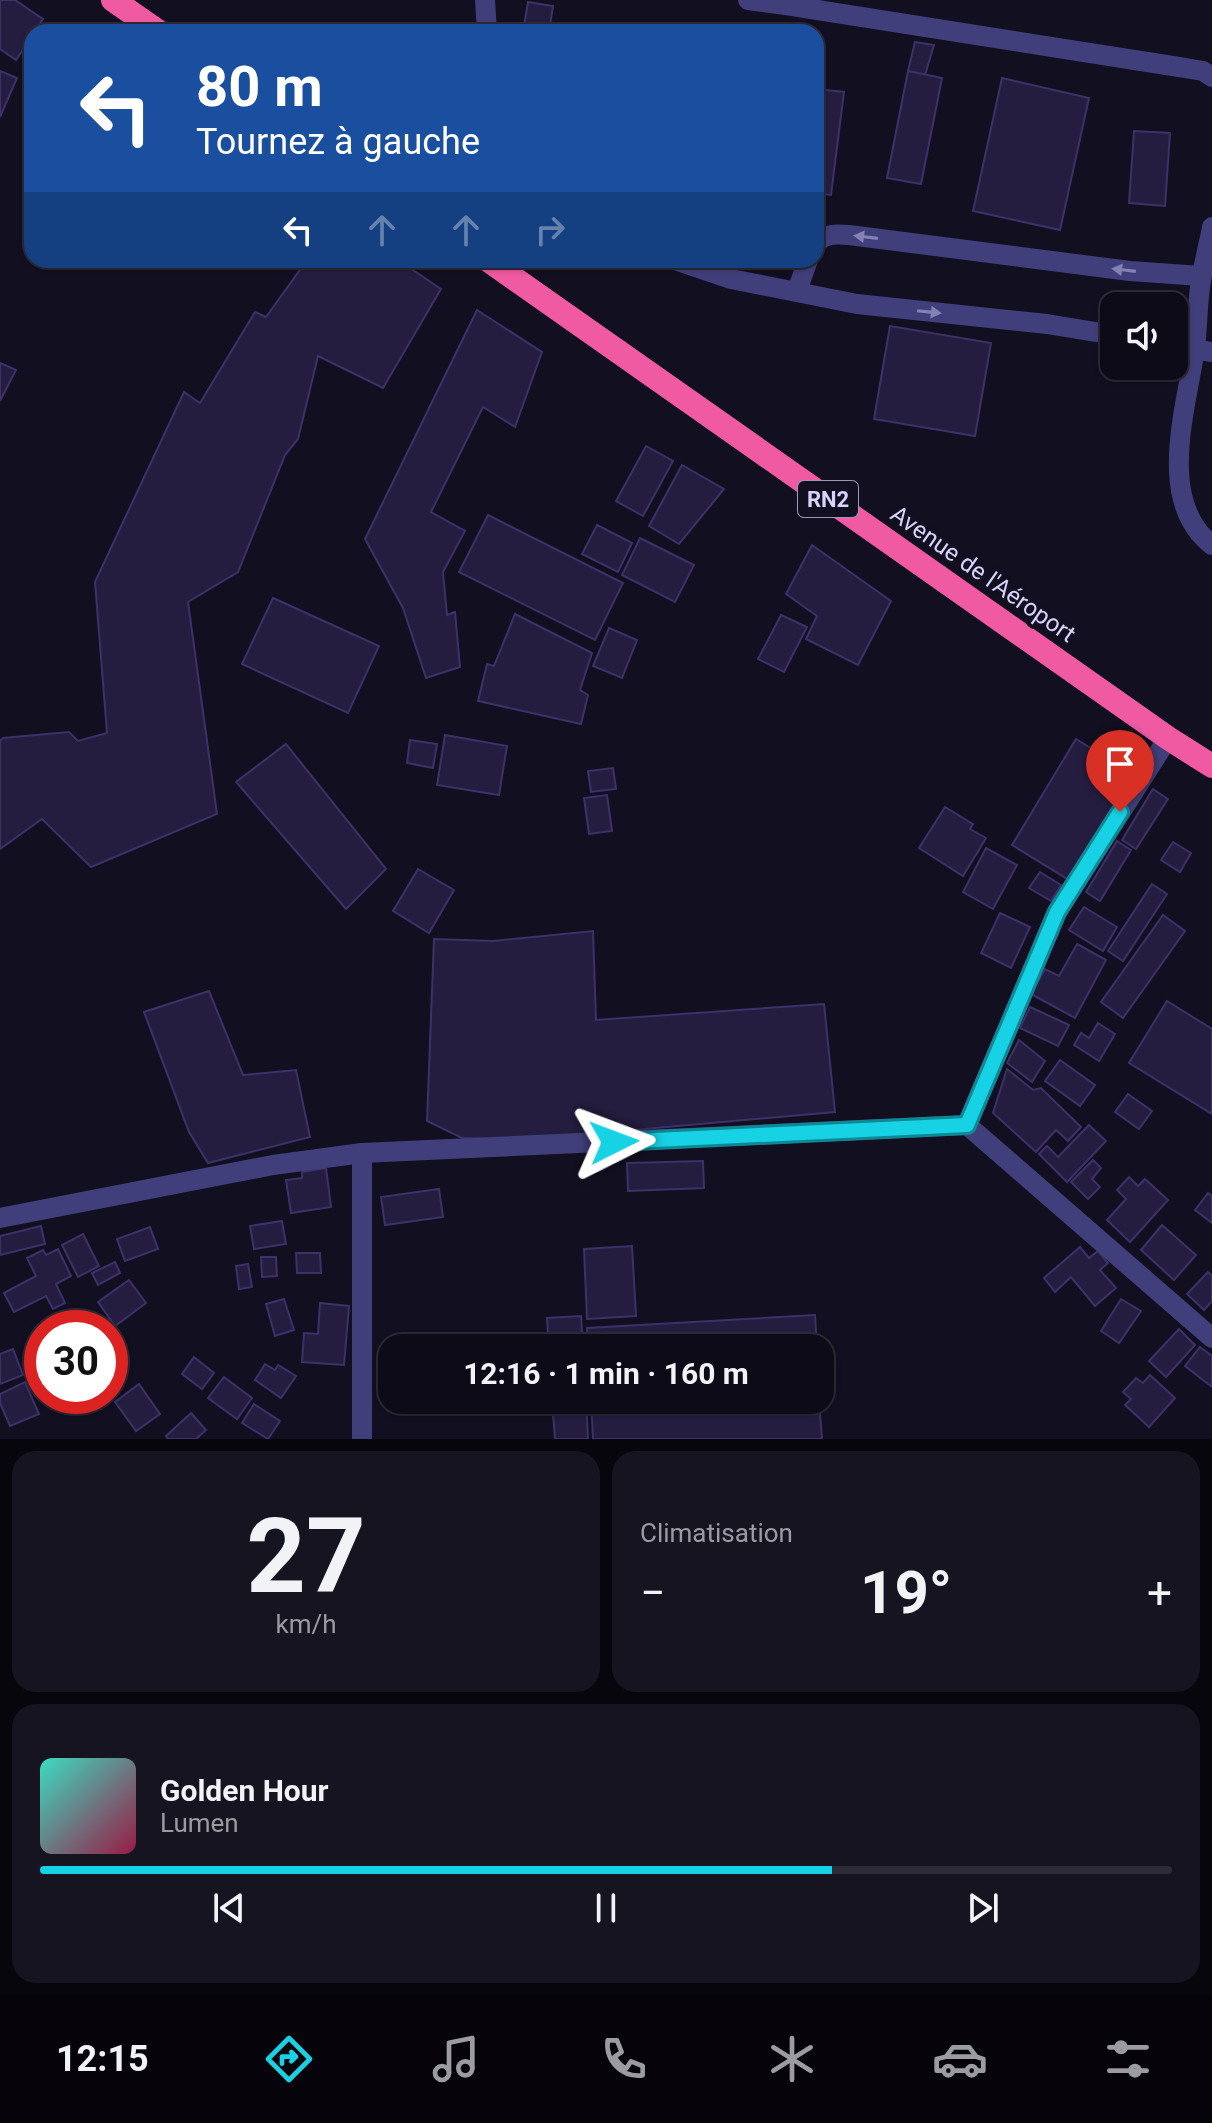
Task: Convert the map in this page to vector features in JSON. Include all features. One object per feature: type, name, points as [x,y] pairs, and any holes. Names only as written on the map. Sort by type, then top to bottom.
[{"type":"highway","points":[[113,0],[148,24]]},
{"type":"highway","name":"Avenue de l'Aéroport","points":[[499,268],[1212,766]]},
{"type":"street","points":[[485,0],[486,24]]},
{"type":"street","points":[[748,0],[786,2],[1179,67],[1203,71],[1212,77]]},
{"type":"street","points":[[1212,227],[1201,276],[1203,350],[1182,413],[1178,463],[1185,507],[1203,538],[1212,545]]},
{"type":"street","points":[[824,237],[849,235],[1130,271],[1201,276]]},
{"type":"street","points":[[699,268],[731,279],[857,304],[1047,324],[1100,333]]},
{"type":"street","points":[[797,291],[805,268]]},
{"type":"street","points":[[967,1125],[1057,912],[1168,738]]},
{"type":"street","points":[[0,1218],[273,1165],[362,1153],[967,1125],[1212,1338]]},
{"type":"street","points":[[362,1153],[362,1439]]},
{"type":"building","points":[[0,0],[15,0],[43,19],[40,24],[24,24],[24,48],[16,60],[0,49]]},
{"type":"building","points":[[528,2],[553,6],[550,24],[524,24]]},
{"type":"building","points":[[915,42],[934,45],[925,75],[908,71]]},
{"type":"building","points":[[0,71],[17,78],[0,117]]},
{"type":"building","points":[[908,71],[942,78],[921,184],[887,178]]},
{"type":"building","points":[[1002,78],[1089,98],[1060,230],[973,211]]},
{"type":"building","points":[[824,90],[844,92],[831,195],[824,194]]},
{"type":"building","points":[[1134,131],[1170,133],[1165,206],[1129,203]]},
{"type":"building","points":[[301,268],[410,268],[441,289],[383,388],[318,356],[298,439],[285,455],[238,572],[188,602],[217,814],[91,867],[42,819],[0,849],[0,741],[3,738],[69,732],[78,741],[107,733],[95,582],[184,392],[200,403],[255,312],[266,317]]},
{"type":"building","points":[[477,310],[542,352],[515,427],[483,407],[431,512],[465,531],[443,572],[447,615],[455,612],[460,667],[426,678],[403,608],[365,539]]},
{"type":"building","points":[[890,326],[991,343],[975,436],[874,419]]},
{"type":"building","points":[[0,363],[16,370],[0,401]]},
{"type":"building","points":[[646,446],[673,461],[643,516],[616,501]]},
{"type":"building","points":[[682,465],[724,489],[679,544],[649,526]]},
{"type":"building","points":[[488,515],[623,583],[595,640],[459,572]]},
{"type":"building","points":[[597,525],[632,543],[618,572],[582,554]]},
{"type":"building","points":[[640,538],[694,565],[675,602],[622,575]]},
{"type":"building","points":[[812,545],[891,601],[858,665],[806,639],[817,616],[786,594]]},
{"type":"building","points":[[273,598],[379,646],[348,713],[242,664]]},
{"type":"building","points":[[515,614],[592,653],[580,690],[588,695],[581,724],[478,701],[487,664],[494,666]]},
{"type":"building","points":[[781,615],[807,627],[784,672],[758,659]]},
{"type":"building","points":[[609,628],[637,640],[622,678],[593,666]]},
{"type":"building","points":[[445,735],[507,746],[499,795],[437,785]]},
{"type":"building","points":[[1076,739],[1133,774],[1069,880],[1012,845]]},
{"type":"building","points":[[410,740],[437,744],[433,768],[407,763]]},
{"type":"building","points":[[286,744],[386,869],[346,909],[236,782]]},
{"type":"building","points":[[613,768],[616,789],[591,792],[588,771]]},
{"type":"building","points":[[1153,789],[1168,799],[1136,849],[1122,840]]},
{"type":"building","points":[[607,795],[612,831],[589,834],[584,798]]},
{"type":"building","points":[[945,807],[973,824],[970,829],[986,838],[963,876],[919,848]]},
{"type":"building","points":[[1117,841],[1131,850],[1100,901],[1086,892]]},
{"type":"building","points":[[1173,842],[1191,853],[1180,872],[1161,860]]},
{"type":"building","points":[[986,848],[1017,865],[993,909],[963,892]]},
{"type":"building","points":[[418,869],[454,890],[429,933],[393,911]]},
{"type":"building","points":[[1040,872],[1061,885],[1051,901],[1029,888]]},
{"type":"building","points":[[1152,884],[1167,894],[1123,961],[1108,951]]},
{"type":"building","points":[[1084,907],[1117,927],[1103,951],[1069,930]]},
{"type":"building","points":[[1000,913],[1030,927],[1011,968],[981,953]]},
{"type":"building","points":[[1163,915],[1185,931],[1123,1018],[1101,1002]]},
{"type":"building","points":[[593,931],[596,1020],[824,1004],[835,1112],[522,1140],[462,1138],[427,1121],[434,939],[493,941]]},
{"type":"building","points":[[1077,944],[1106,960],[1075,1018],[1031,994],[1045,969],[1059,976]]},
{"type":"building","points":[[209,991],[243,1075],[296,1070],[310,1137],[208,1163],[189,1132],[144,1012]]},
{"type":"building","points":[[1167,1001],[1212,1029],[1212,1114],[1129,1063]]},
{"type":"building","points":[[1030,1007],[1069,1025],[1058,1046],[1020,1028]]},
{"type":"building","points":[[1098,1023],[1115,1034],[1099,1061],[1074,1045],[1081,1033],[1089,1038]]},
{"type":"building","points":[[1019,1040],[1045,1061],[1032,1082],[1007,1063]]},
{"type":"building","points":[[1060,1060],[1095,1085],[1080,1106],[1045,1081]]},
{"type":"building","points":[[1007,1069],[1033,1090],[1041,1088],[1081,1127],[1068,1141],[1056,1130],[1036,1152],[993,1113]]},
{"type":"building","points":[[1128,1094],[1152,1111],[1139,1129],[1115,1112]]},
{"type":"building","points":[[1089,1125],[1106,1141],[1067,1182],[1039,1154],[1047,1146],[1058,1157]]},
{"type":"building","points":[[1093,1160],[1101,1168],[1092,1179],[1100,1187],[1088,1199],[1071,1182]]},
{"type":"building","points":[[703,1161],[704,1188],[628,1191],[627,1163]]},
{"type":"building","points":[[326,1168],[331,1207],[291,1213],[286,1180],[302,1178],[302,1172]]},
{"type":"building","points":[[1129,1177],[1138,1186],[1145,1179],[1168,1200],[1130,1242],[1107,1220],[1126,1199],[1117,1190]]},
{"type":"building","points":[[439,1189],[443,1217],[385,1225],[381,1197]]},
{"type":"building","points":[[1208,1193],[1212,1196],[1212,1223],[1195,1210]]},
{"type":"building","points":[[282,1221],[286,1244],[254,1249],[250,1226]]},
{"type":"building","points":[[1162,1225],[1196,1255],[1174,1280],[1141,1250]]},
{"type":"building","points":[[41,1226],[45,1244],[0,1255],[0,1236]]},
{"type":"building","points":[[150,1227],[158,1249],[125,1261],[117,1239]]},
{"type":"building","points":[[83,1234],[99,1266],[78,1277],[62,1245]]},
{"type":"building","points":[[632,1246],[636,1316],[587,1319],[584,1249]]},
{"type":"building","points":[[1080,1247],[1089,1258],[1098,1251],[1108,1263],[1100,1270],[1116,1288],[1095,1306],[1071,1277],[1055,1292],[1044,1278]]},
{"type":"building","points":[[58,1249],[71,1276],[56,1284],[65,1303],[53,1309],[46,1296],[14,1312],[4,1293],[36,1276],[27,1258],[43,1250],[46,1255]]},
{"type":"building","points":[[296,1253],[320,1253],[321,1273],[297,1273]]},
{"type":"building","points":[[261,1257],[276,1257],[277,1276],[262,1277]]},
{"type":"building","points":[[115,1262],[120,1273],[98,1285],[92,1273]]},
{"type":"building","points":[[248,1264],[252,1287],[239,1289],[236,1266]]},
{"type":"building","points":[[1208,1272],[1212,1276],[1212,1301],[1204,1310],[1187,1294]]},
{"type":"building","points":[[129,1280],[146,1303],[128,1316],[128,1310],[104,1310],[98,1302]]},
{"type":"building","points":[[284,1299],[294,1330],[275,1336],[266,1304]]},
{"type":"building","points":[[1121,1299],[1141,1311],[1119,1343],[1101,1331]]},
{"type":"building","points":[[320,1303],[349,1306],[344,1365],[302,1362],[304,1333],[318,1334]]},
{"type":"building","points":[[815,1315],[816,1334],[587,1334],[587,1328]]},
{"type":"building","points":[[581,1316],[582,1334],[548,1334],[547,1318]]},
{"type":"building","points":[[1179,1329],[1195,1345],[1166,1377],[1149,1361]]},
{"type":"building","points":[[1200,1347],[1212,1356],[1212,1387],[1185,1366]]},
{"type":"building","points":[[13,1349],[23,1375],[0,1384],[0,1354]]},
{"type":"building","points":[[194,1357],[214,1373],[202,1389],[182,1374]]},
{"type":"building","points":[[265,1364],[275,1370],[278,1365],[296,1376],[281,1398],[255,1380]]},
{"type":"building","points":[[1150,1375],[1175,1398],[1149,1427],[1125,1405],[1131,1399],[1123,1392],[1136,1378],[1143,1383]]},
{"type":"building","points":[[224,1377],[252,1398],[237,1419],[208,1398]]},
{"type":"building","points":[[24,1382],[24,1414],[39,1414],[10,1426],[0,1403],[0,1394]]},
{"type":"building","points":[[139,1384],[160,1414],[136,1431],[124,1414],[128,1414],[128,1392]]},
{"type":"building","points":[[254,1404],[280,1421],[268,1439],[242,1423]]},
{"type":"building","points":[[191,1413],[206,1430],[196,1439],[168,1439],[166,1436]]},
{"type":"building","points":[[553,1414],[587,1414],[588,1439],[555,1439]]},
{"type":"building","points":[[592,1414],[820,1414],[822,1439],[593,1439]]},
{"type":"route","points":[[614,1142],[967,1125],[1057,912],[1120,812]]}]
